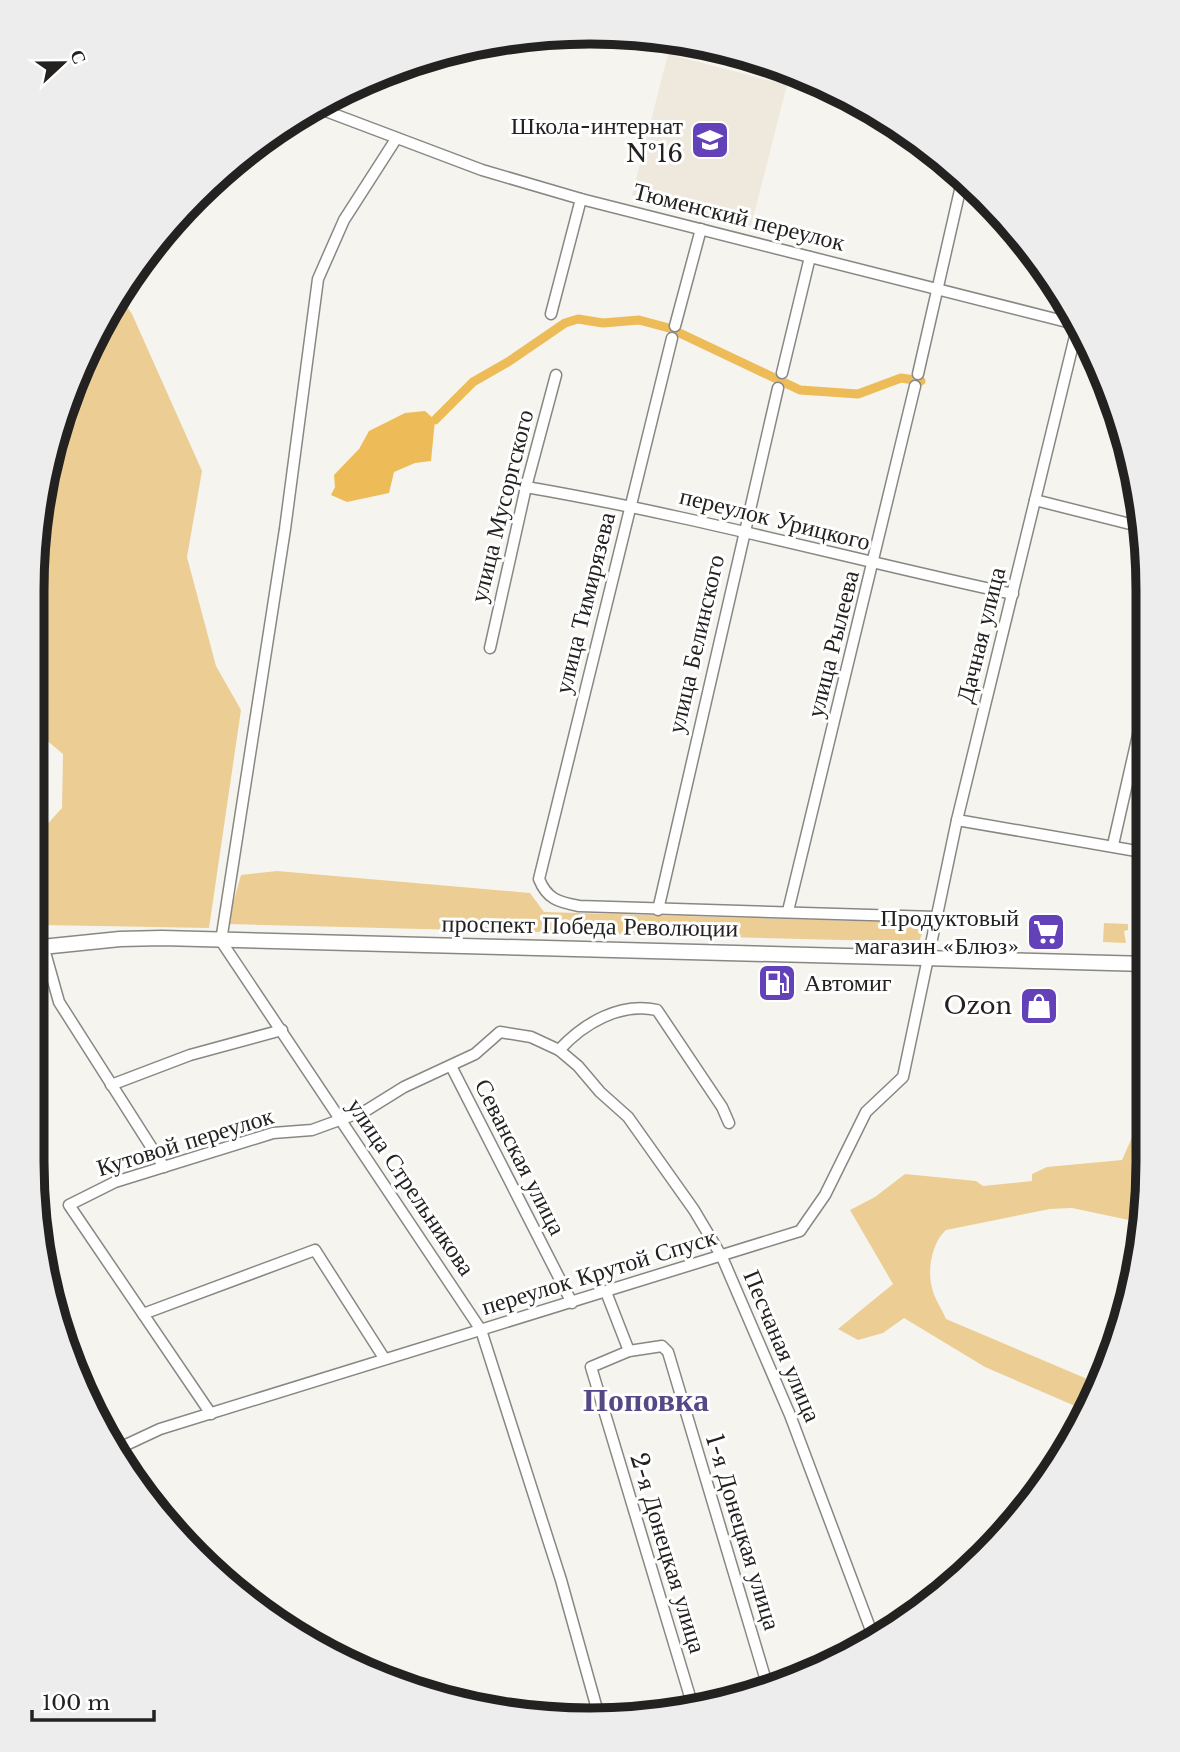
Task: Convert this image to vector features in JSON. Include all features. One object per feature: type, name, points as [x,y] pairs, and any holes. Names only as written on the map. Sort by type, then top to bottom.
[{"type":"main road","name":"проспект Победа Революции","points":[[44,946],[120,939],[928,956],[1136,964]]},
{"type":"street","name":"Тюменский переулок","points":[[327,112],[482,170],[580,200],[1066,322]]},
{"type":"street","points":[[221,941],[285,529],[318,278],[344,220],[396,139]]},
{"type":"street","points":[[918,374],[960,189]]},
{"type":"street","points":[[551,314],[580,200]]},
{"type":"street","points":[[675,326],[701,229]]},
{"type":"street","points":[[782,373],[810,257]]},
{"type":"street","name":"улица Тимирязева","points":[[658,910],[559,903],[545,894],[539,879],[672,338]]},
{"type":"street","name":"Дачная улица","points":[[928,956],[957,820],[1075,338]]},
{"type":"street","name":"улица Мусоргского","points":[[490,648],[526,487],[556,374]]},
{"type":"street","name":"улица Рылеева","points":[[788,911],[915,386]]},
{"type":"street","name":"улица Белинского","points":[[658,910],[778,388]]},
{"type":"street","name":"переулок Урицкого","points":[[526,487],[630,505],[743,534],[1013,594]]},
{"type":"street","points":[[1035,500],[1132,525]]},
{"type":"street","points":[[1113,845],[1136,747]]},
{"type":"street","points":[[957,820],[1136,850]]},
{"type":"street","points":[[658,910],[788,911],[936,917]]},
{"type":"street","name":"улица Стрельникова","points":[[221,941],[481,1331],[561,1580],[597,1708]]},
{"type":"street","name":"переулок Крутой Спуск","points":[[124,1446],[160,1429],[800,1231],[825,1195],[866,1112],[903,1077],[928,956]]},
{"type":"street","points":[[44,966],[59,1002],[164,1167]]},
{"type":"street","points":[[559,1050],[580,1030],[617,1010],[635,1006],[657,1010],[722,1107],[729,1123]]},
{"type":"street","points":[[111,1086],[190,1055],[282,1030]]},
{"type":"street","name":"Песчаная улица","points":[[500,1032],[531,1037],[559,1050],[628,1117],[676,1181],[722,1257],[790,1415],[871,1630]]},
{"type":"street","name":"Кутовой переулок","points":[[144,1314],[69,1205],[115,1182],[273,1133],[312,1130],[367,1110],[404,1087],[475,1054],[500,1032]]},
{"type":"street","name":"Севанская улица","points":[[451,1066],[572,1303]]},
{"type":"street","points":[[211,1414],[144,1314],[315,1250],[384,1358]]},
{"type":"street","points":[[606,1292],[629,1351]]},
{"type":"street","name":"1-я Донецкая улица","points":[[629,1351],[662,1346],[668,1352],[766,1679]]},
{"type":"street","name":"2-я Донецкая улица","points":[[629,1351],[591,1367],[691,1699]]},
{"type":"shaded area","name":"Школа-интернат №16","points":[[668,54],[787,85],[751,226],[632,195]]},
{"type":"shaded area","points":[[125,304],[202,471],[187,557],[216,666],[241,710],[209,928],[44,925],[44,828],[62,808],[63,754],[44,738],[44,590],[48,519],[62,449],[73,414],[100,348]]},
{"type":"shaded area","points":[[425,411],[435,420],[431,461],[415,463],[394,472],[389,493],[347,502],[331,495],[335,487],[334,475],[359,449],[369,431],[405,413]]},
{"type":"shaded area","points":[[277,871],[530,893],[544,912],[926,923],[919,942],[227,924],[241,875]]},
{"type":"shaded area","points":[[1104,923],[1128,924],[1128,930],[1124,931],[1126,943],[1103,942]]},
{"type":"shaded area","points":[[1136,1128],[1133,1221],[1072,1208],[1050,1209],[946,1230],[937,1242],[932,1257],[932,1288],[946,1319],[1091,1380],[1078,1407],[985,1367],[904,1318],[883,1333],[858,1340],[838,1329],[893,1284],[850,1210],[875,1197],[905,1174],[976,1181],[983,1186],[1032,1181],[1032,1174],[1047,1167],[1122,1160]]},
{"type":"waterway","points":[[435,420],[473,382],[565,323],[578,319],[603,323],[639,320],[669,328],[800,390],[858,394],[901,378],[921,381]]},
{"type":"place","name":"Школа-интернат №16","points":[[710,140]]},
{"type":"place","name":"Продуктовый магазин «Блюз»","points":[[1046,932]]},
{"type":"place","name":"Автомиг","points":[[777,983]]},
{"type":"place","name":"Ozon","points":[[1039,1006]]},
{"type":"district","name":"Поповка","points":[[646,1400]]}]
